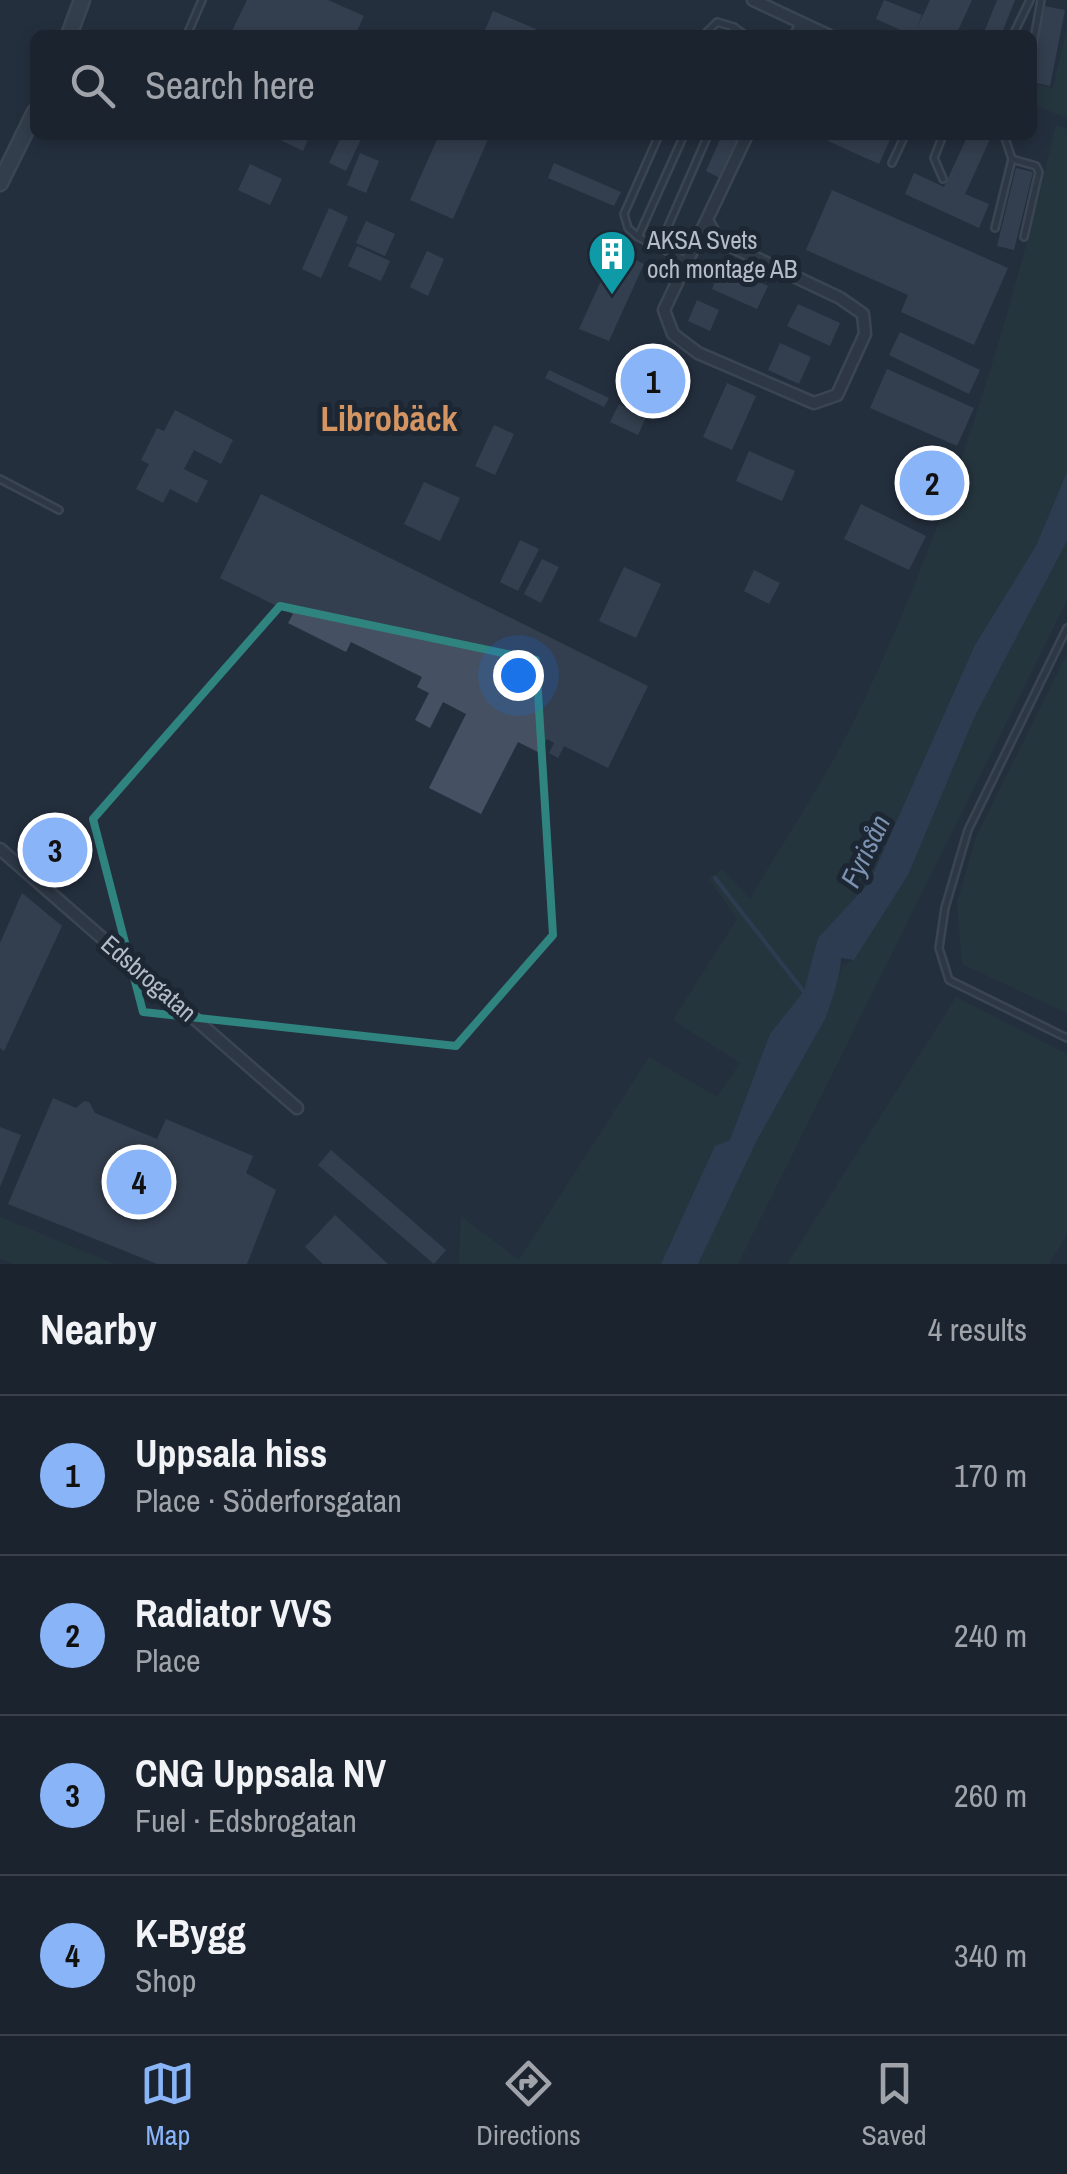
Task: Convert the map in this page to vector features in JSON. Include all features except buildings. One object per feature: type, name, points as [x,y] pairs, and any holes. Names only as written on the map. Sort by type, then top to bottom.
[{"type":"main road","points":[[71,30],[82,0]]},
{"type":"main road","points":[[0,183],[30,122]]},
{"type":"street","points":[[753,0],[817,30]]},
{"type":"street","points":[[798,30],[802,23]]},
{"type":"street","points":[[707,220],[718,240],[840,298],[863,314],[865,334],[837,395],[814,403],[698,352],[672,334],[664,310],[745,140]]},
{"type":"street","name":"Edsbrogatan","points":[[0,849],[297,1108]]},
{"type":"lane","points":[[188,30],[202,0]]},
{"type":"lane","points":[[1015,30],[1030,0]]},
{"type":"lane","points":[[1036,30],[1041,0]]},
{"type":"lane","points":[[709,30],[717,22],[738,30]]},
{"type":"lane","points":[[657,140],[624,214],[628,228],[638,237],[687,261]]},
{"type":"lane","points":[[638,237],[682,140]]},
{"type":"lane","points":[[659,247],[706,140]]},
{"type":"lane","points":[[892,163],[904,140]]},
{"type":"lane","points":[[941,140],[934,158],[943,179]]},
{"type":"lane","points":[[996,228],[1012,159],[1006,140]]},
{"type":"lane","points":[[1012,159],[1036,166],[1039,172],[1024,237]]},
{"type":"lane","points":[[0,478],[59,510]]},
{"type":"lane","points":[[1067,628],[968,830],[945,908],[939,948],[949,980],[1067,1038]]},
{"type":"highlighted area","points":[[280,606],[536,660],[553,935],[456,1046],[143,1012],[93,819]]},
{"type":"green space","points":[[1067,27],[1067,118],[1037,106],[1037,85],[1053,88]]},
{"type":"green space","points":[[1056,125],[1067,129],[1067,472],[1036,546],[975,645],[869,883],[818,938],[804,991],[770,1034],[730,1140],[715,1147],[661,1264],[459,1264],[461,1216],[519,1260],[649,1057],[717,1097],[740,1063],[673,1020],[737,919],[709,879],[722,869],[750,899],[857,715],[919,572],[973,425],[1018,276]]},
{"type":"green space","points":[[1067,541],[1067,600],[738,1264],[698,1264],[758,1138],[825,1019],[842,966],[854,960],[908,875],[974,718]]},
{"type":"green space","points":[[1067,654],[1067,1013],[962,964],[957,903],[976,837]]},
{"type":"green space","points":[[956,997],[1067,1054],[1067,1234],[1049,1264],[787,1264]]},
{"type":"green space","points":[[0,1217],[115,1264],[14,1264],[0,1259]]},
{"type":"water","points":[[1067,472],[1067,541],[974,718],[908,875],[854,960],[841,958],[825,1019],[758,1138],[698,1264],[661,1264],[715,1146],[730,1140],[770,1034],[804,991],[818,938],[869,883],[975,645],[1036,546]]},
{"type":"waterway","points":[[715,878],[804,992]]},
{"type":"place","name":"AKSA Svets och montage AB","points":[[612,296]]},
{"type":"place","name":"Uppsala hiss","points":[[653,381]]},
{"type":"place","name":"Radiator VVS","points":[[932,483]]},
{"type":"place","name":"CNG Uppsala NV","points":[[55,850]]},
{"type":"place","name":"K-Bygg","points":[[139,1182]]},
{"type":"district","name":"Librobäck","points":[[389,419]]},
{"type":"water label","name":"Fyrisån","points":[[865,851]]}]
